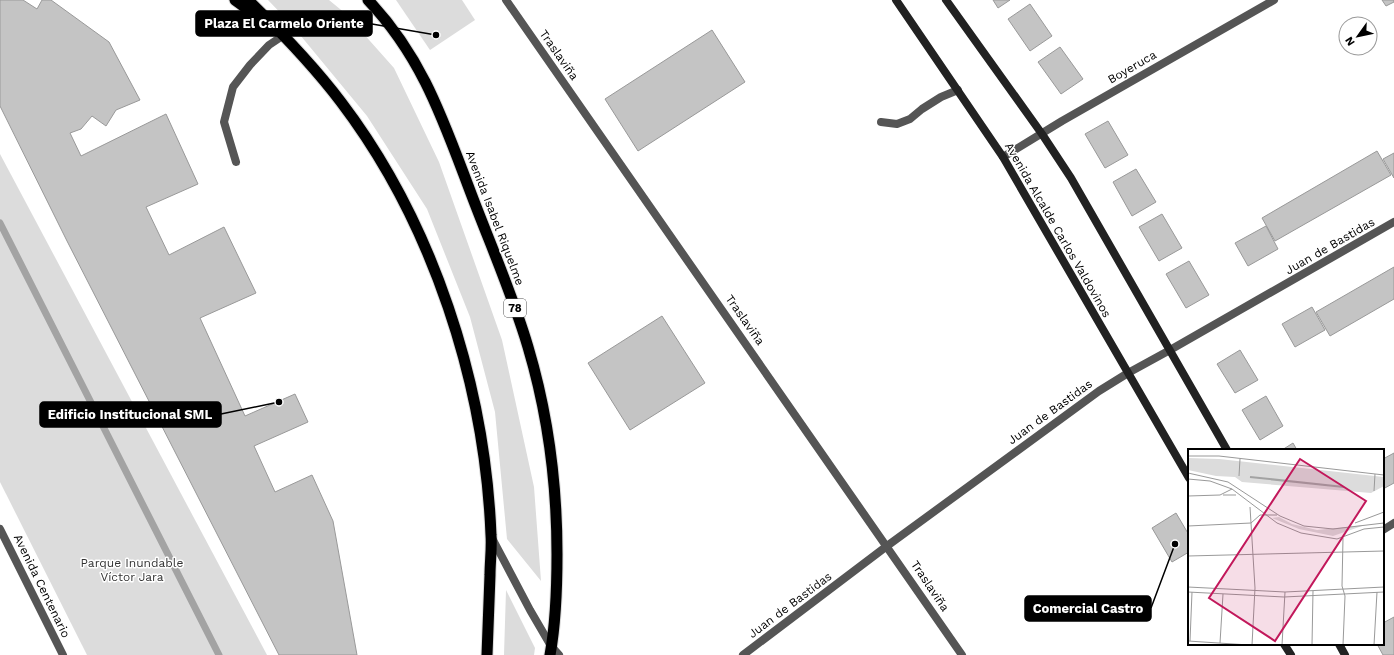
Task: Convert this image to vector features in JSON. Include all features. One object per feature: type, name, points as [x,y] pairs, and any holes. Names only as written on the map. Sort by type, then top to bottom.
[{"type":"highway","points":[[235,0],[284,35]]},
{"type":"highway","points":[[248,0],[284,35],[314,68],[337,97],[368,141],[410,214],[426,250],[454,323],[475,400],[488,488],[491,536],[487,655]]},
{"type":"highway","name":"Avenida Isabel Riquelme","points":[[368,0],[407,48],[431,92],[515,306],[528,347],[539,389],[547,431],[557,522],[555,609],[550,651]]},
{"type":"main road","name":"Avenida Alcalde Carlos Valdovinos","points":[[896,0],[1003,157],[1188,476]]},
{"type":"main road","points":[[946,0],[1042,134],[1091,212],[1226,449]]},
{"type":"main road","points":[[1285,645],[1291,655]]},
{"type":"main road","points":[[1340,645],[1345,655]]},
{"type":"street","name":"Traslaviña","points":[[506,0],[888,546],[962,655]]},
{"type":"street","name":"Boyeruca","points":[[1003,157],[1274,0]]},
{"type":"street","points":[[236,162],[224,122],[233,87],[250,65],[269,45],[284,35]]},
{"type":"street","points":[[881,122],[897,124],[910,119],[922,109],[958,90]]},
{"type":"street","name":"Juan de Bastidas","points":[[743,655],[888,546],[1111,383],[1394,222]]},
{"type":"street","points":[[1384,529],[1394,523]]},
{"type":"street","name":"Avenida Centenario","points":[[0,529],[63,655]]},
{"type":"street","points":[[491,536],[550,651],[559,655]]},
{"type":"green space","points":[[268,0],[329,0],[346,14],[394,68],[439,162],[502,340],[534,487],[541,581],[507,539],[495,412],[470,317],[427,209],[367,116],[291,24]]},
{"type":"green space","points":[[396,0],[462,0],[475,20],[430,50]]},
{"type":"green space","name":"Parque Inundable Víctor Jara","points":[[0,154],[267,655],[87,655],[0,482]]},
{"type":"green space","points":[[506,590],[535,648],[534,655],[504,655]]},
{"type":"building","points":[[0,0],[23,0],[37,9],[42,0],[51,0],[109,42],[140,100],[116,110],[106,126],[92,116],[81,129],[70,133],[81,156],[166,114],[198,184],[146,207],[169,255],[224,227],[256,293],[200,318],[245,416],[295,394],[308,422],[254,446],[275,492],[312,475],[333,521],[357,655],[279,655],[67,241],[0,106]]},
{"type":"building","points":[[993,0],[1010,0],[998,8]]},
{"type":"building","points":[[1382,0],[1394,0],[1394,2],[1386,6]]},
{"type":"building","points":[[1030,4],[1052,36],[1030,51],[1008,19]]},
{"type":"building","points":[[712,30],[745,82],[638,151],[605,99]]},
{"type":"building","points":[[1060,47],[1083,79],[1061,94],[1038,62]]},
{"type":"building","points":[[1108,121],[1128,155],[1105,168],[1085,134]]},
{"type":"building","points":[[1377,151],[1391,175],[1275,241],[1262,218]]},
{"type":"building","points":[[1394,153],[1394,178],[1383,159]]},
{"type":"building","points":[[1136,169],[1156,202],[1132,216],[1113,182]]},
{"type":"building","points":[[1162,214],[1182,248],[1159,261],[1139,227]]},
{"type":"building","points":[[1266,226],[1278,249],[1248,266],[1235,243]]},
{"type":"building","points":[[1189,261],[1209,295],[1186,308],[1166,274]]},
{"type":"building","points":[[1394,267],[1394,299],[1330,336],[1316,312]]},
{"type":"building","points":[[1312,307],[1325,330],[1295,347],[1282,324]]},
{"type":"building","points":[[662,316],[705,383],[630,430],[588,363]]},
{"type":"building","points":[[1240,350],[1258,380],[1235,393],[1217,364]]},
{"type":"building","points":[[1266,396],[1283,426],[1260,440],[1242,410]]},
{"type":"building","points":[[1293,443],[1296,449],[1284,449]]},
{"type":"building","points":[[1394,453],[1394,483],[1384,488],[1384,458]]},
{"type":"building","points":[[1176,513],[1188,533],[1188,553],[1172,562],[1152,528]]},
{"type":"building","points":[[1394,617],[1394,655],[1383,655],[1378,645],[1384,645],[1384,622]]},
{"type":"waterway","points":[[0,223],[219,655]]},
{"type":"place","name":"Plaza El Carmelo Oriente","points":[[436,35]]},
{"type":"place","name":"Edificio Institucional SML","points":[[279,402]]},
{"type":"place","name":"Comercial Castro","points":[[1175,544]]}]
